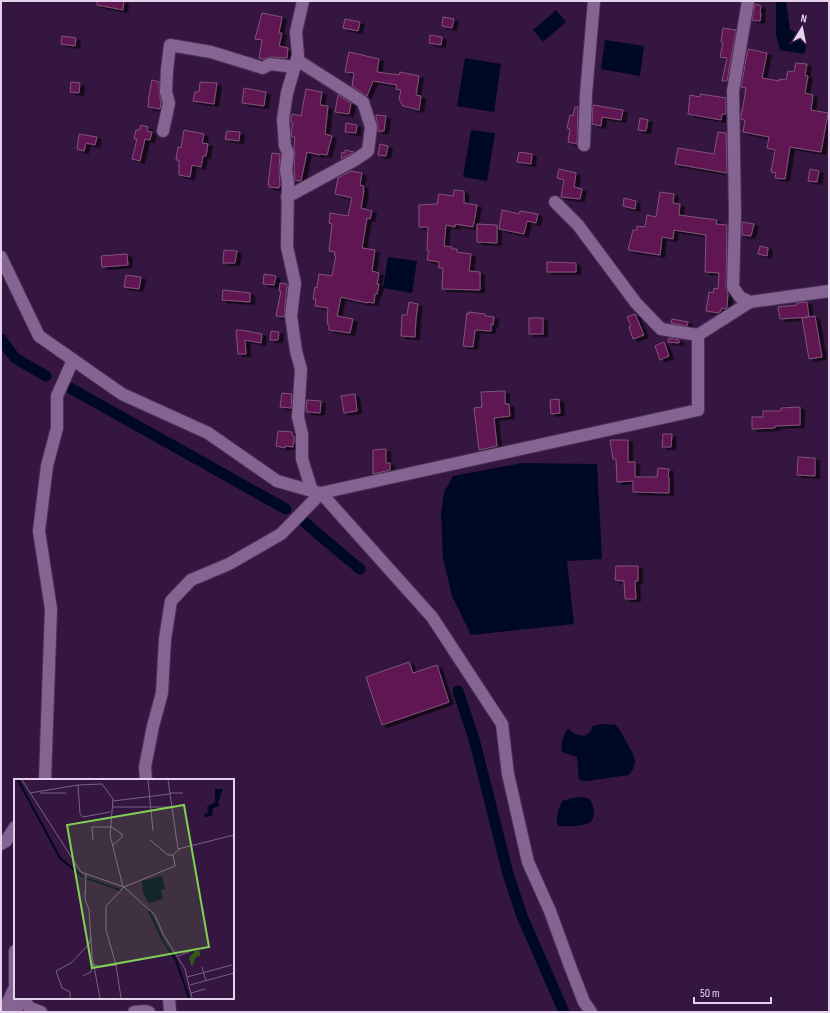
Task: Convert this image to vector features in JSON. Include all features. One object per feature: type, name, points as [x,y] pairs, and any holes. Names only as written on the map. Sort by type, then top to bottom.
[{"type":"street","points":[[303,1],[296,32],[298,55],[287,93],[283,119],[285,146],[288,153],[286,170],[288,183],[287,247],[295,283],[292,316],[296,351],[301,369],[298,417],[302,434],[302,459],[316,492],[432,617],[502,724],[508,774],[528,862],[550,911],[584,1002],[591,1012]]},
{"type":"street","points":[[584,145],[586,94],[594,1]]},
{"type":"street","points":[[748,1],[733,91],[735,215],[733,287],[740,297],[750,302]]},
{"type":"street","points":[[163,131],[169,102],[166,92],[170,45],[211,52],[263,68],[270,64],[296,63],[363,102],[371,127],[368,151],[355,160],[287,197]]},
{"type":"street","points":[[554,202],[578,225],[636,303],[661,329],[698,336],[750,302],[829,291]]},
{"type":"street","points":[[1,258],[39,336],[122,394],[208,433],[277,481],[316,492],[698,410],[698,336]]},
{"type":"street","points":[[45,779],[51,609],[39,531],[47,466],[57,428],[57,396],[73,360]]},
{"type":"street","points":[[146,779],[145,767],[147,753],[162,693],[165,639],[171,601],[191,580],[229,564],[281,534],[316,492]]},
{"type":"street","points":[[1,844],[6,841],[14,829]]},
{"type":"street","points":[[2,1012],[14,990]]},
{"type":"street","points":[[16,999],[17,1012]]},
{"type":"street","points":[[23,999],[30,1008],[40,1012]]},
{"type":"street","points":[[169,999],[170,1012]]},
{"type":"street","points":[[134,1012],[149,1012]]},
{"type":"water","points":[[776,1],[786,1],[790,30],[802,34],[807,45],[804,54],[780,50],[776,35]]},
{"type":"water","points":[[556,10],[566,22],[543,42],[533,30]]},
{"type":"water","points":[[605,40],[644,46],[640,76],[601,69]]},
{"type":"water","points":[[465,58],[501,64],[494,112],[457,106]]},
{"type":"water","points":[[471,130],[495,133],[487,181],[463,177]]},
{"type":"water","points":[[388,257],[417,261],[412,293],[383,288]]},
{"type":"water","points":[[522,463],[597,464],[602,559],[567,561],[574,624],[471,635],[452,596],[443,558],[441,513],[444,492],[453,476]]},
{"type":"water","points":[[601,724],[616,725],[618,727],[634,757],[634,768],[629,775],[587,781],[579,780],[577,757],[562,752],[561,746],[563,738],[569,729],[575,734],[585,736],[590,732],[593,726]]},
{"type":"water","points":[[583,797],[590,799],[594,809],[592,821],[581,825],[558,826],[557,816],[562,801]]},
{"type":"building","points":[[97,1],[124,1],[123,10],[97,5]]},
{"type":"building","points":[[755,4],[761,6],[760,21],[752,20]]},
{"type":"building","points":[[262,13],[282,17],[279,33],[282,33],[279,46],[288,48],[287,58],[259,58],[262,40],[255,39]]},
{"type":"building","points":[[443,17],[454,19],[452,28],[442,26]]},
{"type":"building","points":[[345,19],[360,22],[358,31],[343,28]]},
{"type":"building","points":[[723,28],[736,30],[727,81],[722,81],[727,58],[720,57],[723,43],[721,42]]},
{"type":"building","points":[[430,35],[442,37],[441,45],[429,43]]},
{"type":"building","points":[[62,36],[76,38],[75,46],[61,44]]},
{"type":"building","points":[[748,49],[767,53],[762,78],[779,81],[779,79],[786,80],[788,71],[794,72],[796,63],[807,64],[805,75],[808,76],[805,93],[813,95],[811,110],[828,113],[821,152],[790,147],[785,179],[775,178],[776,173],[771,172],[775,150],[767,148],[769,137],[743,132],[745,120],[741,119],[741,116],[746,88],[741,87]]},
{"type":"building","points":[[349,52],[379,59],[377,72],[399,75],[400,72],[419,76],[416,95],[421,96],[419,110],[403,106],[399,99],[401,90],[396,89],[397,85],[373,81],[367,96],[352,86],[354,73],[345,72]]},
{"type":"building","points":[[152,80],[159,82],[161,103],[160,109],[148,107]]},
{"type":"building","points":[[71,82],[80,83],[79,93],[70,92]]},
{"type":"building","points":[[200,82],[217,83],[214,104],[193,101],[195,92],[199,92]]},
{"type":"building","points":[[244,88],[266,92],[264,106],[242,103]]},
{"type":"building","points":[[306,89],[322,92],[320,105],[328,106],[325,134],[332,136],[327,155],[307,152],[301,181],[295,180],[295,137],[292,137],[291,132],[293,124],[291,123],[291,119],[292,114],[301,116]]},
{"type":"building","points":[[700,94],[726,98],[726,114],[722,114],[721,120],[688,114],[690,95],[700,97]]},
{"type":"building","points":[[338,95],[351,103],[349,114],[335,112]]},
{"type":"building","points":[[593,105],[623,110],[621,120],[602,117],[601,126],[592,124]]},
{"type":"building","points":[[575,107],[578,107],[577,144],[568,142],[570,129],[567,128],[570,115],[573,116]]},
{"type":"building","points":[[376,115],[386,116],[384,131],[378,131]]},
{"type":"building","points":[[640,118],[648,120],[646,131],[638,130]]},
{"type":"building","points":[[346,123],[357,125],[356,133],[345,132]]},
{"type":"building","points":[[141,125],[148,127],[147,131],[152,132],[150,140],[145,139],[140,161],[132,159],[137,139],[134,139],[136,130],[139,130]]},
{"type":"building","points":[[184,130],[204,134],[202,143],[208,144],[206,156],[203,156],[201,167],[192,165],[190,177],[179,175],[179,160],[176,160],[178,147],[181,148]]},
{"type":"building","points":[[227,131],[240,132],[239,141],[225,139]]},
{"type":"building","points":[[718,132],[726,133],[727,173],[675,164],[678,148],[714,154]]},
{"type":"building","points":[[79,134],[97,137],[95,145],[86,143],[84,151],[77,149]]},
{"type":"building","points":[[380,144],[388,146],[386,156],[378,155]]},
{"type":"building","points":[[345,150],[354,152],[341,159],[342,152],[345,153]]},
{"type":"building","points":[[519,152],[532,154],[531,164],[517,162]]},
{"type":"building","points":[[272,153],[280,154],[279,188],[269,187],[268,185]]},
{"type":"building","points":[[559,169],[576,173],[574,187],[582,189],[580,199],[561,197],[564,180],[557,178]]},
{"type":"building","points":[[810,169],[819,171],[817,182],[808,181]]},
{"type":"building","points":[[351,171],[362,173],[360,185],[364,186],[364,190],[361,208],[372,211],[370,219],[367,218],[362,248],[375,250],[372,271],[379,273],[377,284],[379,284],[377,294],[375,294],[374,303],[367,303],[341,297],[337,316],[353,319],[350,333],[329,330],[329,325],[327,324],[328,308],[315,306],[316,299],[313,299],[315,287],[317,288],[319,274],[332,276],[336,255],[334,255],[335,252],[329,251],[332,224],[329,223],[330,213],[348,216],[352,198],[335,194],[338,178]]},
{"type":"building","points":[[454,190],[464,191],[464,203],[477,205],[473,227],[455,224],[455,227],[446,225],[444,246],[457,249],[457,252],[471,254],[469,271],[480,272],[480,290],[442,289],[443,268],[439,268],[439,262],[427,260],[429,251],[427,251],[428,227],[419,227],[419,205],[437,204],[439,194],[453,196]]},
{"type":"building","points":[[660,192],[674,194],[673,203],[680,204],[679,215],[717,220],[716,224],[727,225],[726,287],[728,294],[726,309],[722,308],[718,313],[706,311],[709,292],[713,293],[714,288],[718,289],[719,273],[705,272],[706,235],[674,230],[673,239],[662,237],[660,255],[628,250],[633,230],[637,230],[637,226],[645,227],[647,215],[656,217]]},
{"type":"building","points":[[624,198],[636,201],[635,209],[623,206]]},
{"type":"building","points":[[502,210],[519,214],[520,211],[538,214],[536,223],[527,221],[524,234],[499,229]]},
{"type":"building","points":[[742,222],[754,224],[751,236],[742,235]]},
{"type":"building","points":[[477,224],[497,225],[497,243],[477,242]]},
{"type":"building","points":[[760,246],[768,248],[767,256],[758,254]]},
{"type":"building","points":[[224,250],[237,251],[235,263],[223,263]]},
{"type":"building","points":[[127,254],[128,265],[102,267],[101,256]]},
{"type":"building","points":[[547,262],[576,263],[576,272],[547,272]]},
{"type":"building","points":[[264,274],[276,276],[274,285],[263,284]]},
{"type":"building","points":[[126,275],[141,277],[139,289],[124,287]]},
{"type":"building","points":[[280,283],[287,284],[284,317],[276,316],[281,291],[279,291]]},
{"type":"building","points":[[223,290],[250,293],[250,302],[222,300]]},
{"type":"building","points":[[409,302],[418,304],[415,337],[401,336],[402,315],[407,315]]},
{"type":"building","points":[[807,302],[809,317],[780,319],[778,307],[797,305],[796,303]]},
{"type":"building","points":[[469,312],[494,317],[493,325],[491,324],[491,331],[475,330],[473,347],[463,346],[467,313],[469,314]]},
{"type":"building","points":[[635,314],[644,335],[633,339],[629,327],[631,326],[627,317]]},
{"type":"building","points":[[815,316],[822,357],[809,359],[802,318]]},
{"type":"building","points":[[529,318],[543,318],[543,334],[529,334]]},
{"type":"building","points":[[672,319],[688,322],[687,326],[671,323]]},
{"type":"building","points":[[236,330],[262,334],[261,343],[245,340],[246,354],[238,354]]},
{"type":"building","points":[[271,331],[279,332],[278,340],[270,340]]},
{"type":"building","points":[[669,338],[679,340],[679,343],[668,342]]},
{"type":"building","points":[[664,342],[669,356],[660,360],[655,346]]},
{"type":"building","points":[[505,391],[505,404],[509,404],[510,416],[494,418],[497,446],[479,450],[474,408],[482,407],[481,392]]},
{"type":"building","points":[[282,393],[292,394],[291,408],[280,407]]},
{"type":"building","points":[[355,394],[357,411],[344,413],[341,396]]},
{"type":"building","points":[[559,399],[560,413],[551,414],[550,400]]},
{"type":"building","points":[[307,400],[321,401],[320,413],[307,412]]},
{"type":"building","points":[[800,407],[800,425],[752,429],[752,417],[763,417],[763,411],[781,411],[781,408]]},
{"type":"building","points":[[278,431],[292,432],[292,435],[294,436],[293,447],[285,446],[285,448],[276,446]]},
{"type":"building","points":[[663,434],[672,434],[671,447],[662,447]]},
{"type":"building","points":[[610,440],[628,440],[628,462],[635,462],[635,477],[657,477],[658,468],[669,469],[669,493],[633,492],[633,481],[617,482],[616,459],[613,459]]},
{"type":"building","points":[[386,449],[386,463],[390,463],[390,470],[373,474],[373,450]]},
{"type":"building","points":[[798,457],[815,458],[815,476],[797,475]]},
{"type":"building","points":[[616,566],[638,566],[638,581],[635,581],[636,599],[625,599],[624,581],[615,580]]},
{"type":"building","points":[[409,662],[413,673],[437,665],[449,702],[382,725],[366,677]]},
{"type":"waterway","points":[[1,339],[15,358],[46,376]]},
{"type":"waterway","points":[[70,388],[286,509]]},
{"type":"waterway","points":[[304,522],[360,569]]},
{"type":"waterway","points":[[458,691],[474,739],[508,874],[522,916],[564,1012]]}]
